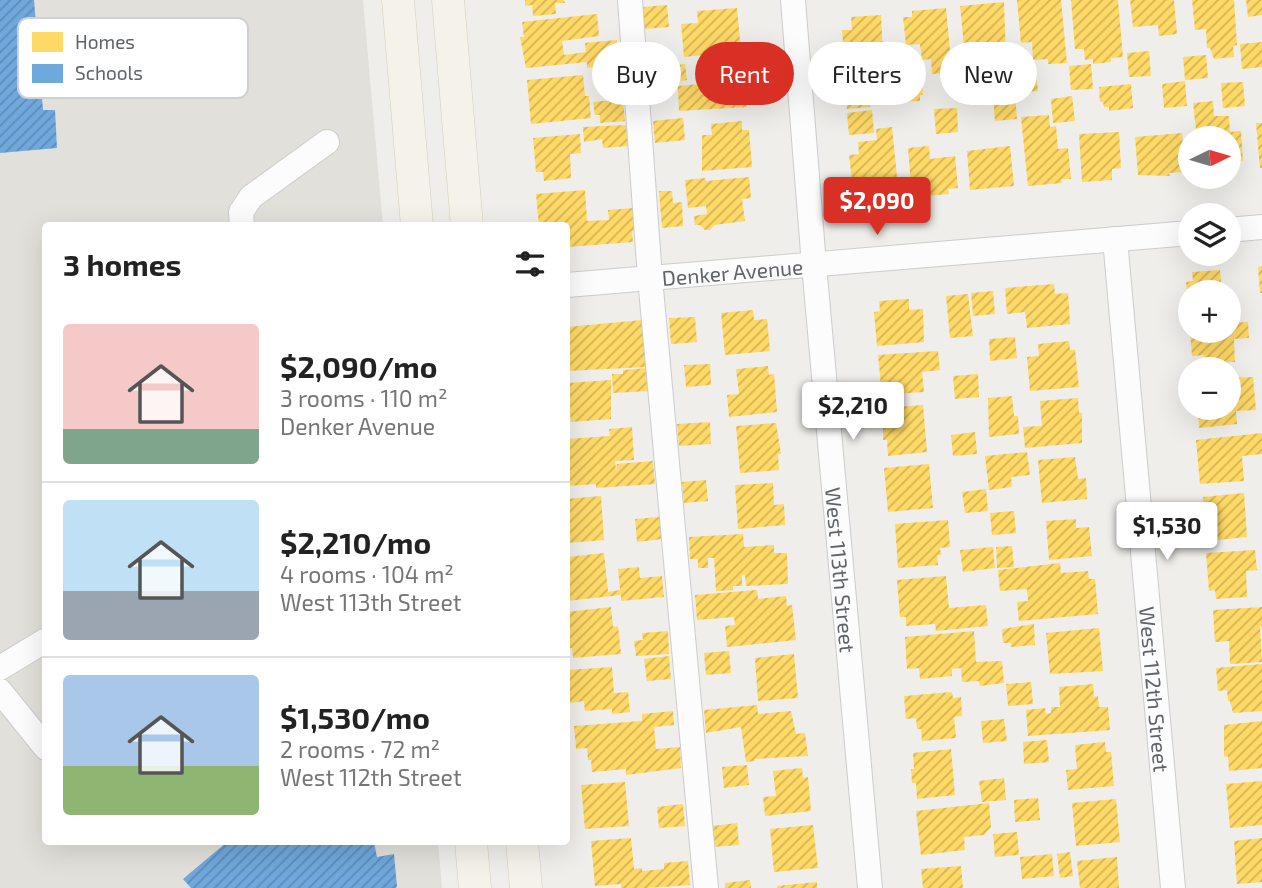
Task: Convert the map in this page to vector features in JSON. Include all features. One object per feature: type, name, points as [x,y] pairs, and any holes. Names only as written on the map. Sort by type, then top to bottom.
[{"type":"main road","points":[[398,0],[417,222]]},
{"type":"main road","points":[[448,0],[467,222]]},
{"type":"main road","points":[[471,845],[475,888]]},
{"type":"main road","points":[[522,845],[526,888]]},
{"type":"street","points":[[630,0],[650,278],[706,888]]},
{"type":"street","name":"West 113th Street","points":[[793,0],[870,888]]},
{"type":"street","points":[[242,222],[241,212],[251,197],[327,142]]},
{"type":"street","points":[[1241,229],[1262,227]]},
{"type":"street","name":"Denker Avenue","points":[[570,285],[1178,234]]},
{"type":"street","name":"West 112th Street","points":[[1115,239],[1173,888]]},
{"type":"street","points":[[0,668],[42,642]]},
{"type":"street","points":[[0,691],[42,743]]},
{"type":"shaded area","points":[[0,0],[363,0],[383,222],[42,222],[42,845],[438,845],[442,888],[0,888]]},
{"type":"building: Homes","points":[[525,0],[564,0],[565,3],[555,3],[556,14],[533,16],[532,5],[525,6]]},
{"type":"building: Homes","points":[[1017,0],[1061,0],[1067,63],[1048,64],[1048,59],[1037,60],[1037,42],[1021,42]]},
{"type":"building: Homes","points":[[1071,0],[1118,0],[1123,57],[1111,58],[1111,62],[1093,64],[1093,59],[1085,60],[1084,49],[1075,49]]},
{"type":"building: Homes","points":[[1130,0],[1174,0],[1177,34],[1159,36],[1158,25],[1133,27]]},
{"type":"building: Homes","points":[[1192,0],[1234,0],[1237,45],[1233,46],[1234,57],[1214,59],[1210,48],[1207,48],[1206,29],[1195,30]]},
{"type":"building: Homes","points":[[1246,0],[1262,0],[1262,15],[1248,17]]},
{"type":"building: Homes","points":[[1004,2],[1006,42],[964,42],[960,6]]},
{"type":"building: Homes","points":[[667,5],[669,27],[644,29],[643,7]]},
{"type":"building: Homes","points":[[737,8],[740,42],[695,42],[695,56],[684,57],[681,24],[698,23],[697,11]]},
{"type":"building: Homes","points":[[946,8],[949,42],[940,42],[940,73],[932,74],[931,59],[926,60],[926,42],[906,42],[903,17],[912,17],[912,11]]},
{"type":"building: Homes","points":[[597,14],[599,36],[562,41],[564,55],[586,52],[585,43],[592,42],[592,68],[587,68],[587,62],[526,68],[520,37],[524,37],[522,22]]},
{"type":"building: Homes","points":[[881,15],[882,42],[843,42],[842,30],[852,30],[851,17]]},
{"type":"building: Homes","points":[[1262,42],[1262,67],[1242,69],[1240,44]]},
{"type":"building: Homes","points":[[1149,51],[1151,76],[1129,77],[1127,53]]},
{"type":"building: Homes","points":[[1206,55],[1208,78],[1185,80],[1183,57]]},
{"type":"building: Homes","points":[[685,64],[687,80],[681,81],[681,65]]},
{"type":"building: Homes","points":[[1091,64],[1093,89],[1071,90],[1069,66]]},
{"type":"building: Homes","points":[[583,75],[591,118],[531,124],[527,80]]},
{"type":"building: Homes","points":[[1185,81],[1187,106],[1164,108],[1162,84]]},
{"type":"building: Homes","points":[[1243,82],[1245,106],[1223,108],[1221,83]]},
{"type":"building: Homes","points":[[695,84],[695,105],[747,107],[679,111],[681,86]]},
{"type":"building: Homes","points":[[1131,84],[1133,108],[1109,111],[1109,107],[1104,107],[1103,102],[1100,102],[1099,87]]},
{"type":"building: Homes","points":[[1072,96],[1075,121],[1053,123],[1051,99]]},
{"type":"building: Homes","points":[[1213,101],[1214,116],[1229,116],[1230,126],[1196,126],[1193,103]]},
{"type":"building: Homes","points":[[593,105],[624,105],[625,121],[600,123],[600,115],[595,115]]},
{"type":"building: Homes","points":[[847,105],[870,105],[870,107],[847,109]]},
{"type":"building: Homes","points":[[994,105],[1016,105],[1017,119],[995,121]]},
{"type":"building: Homes","points":[[957,108],[958,132],[936,134],[934,109]]},
{"type":"building: Homes","points":[[872,110],[874,133],[849,135],[847,113]]},
{"type":"building: Homes","points":[[1049,115],[1050,127],[1056,126],[1058,149],[1068,148],[1071,179],[1061,179],[1062,183],[1028,186],[1021,117]]},
{"type":"building: Homes","points":[[683,118],[685,140],[655,143],[653,121]]},
{"type":"building: Homes","points":[[742,121],[742,130],[749,130],[752,167],[702,171],[702,135],[712,135],[711,124]]},
{"type":"building: Homes","points":[[1256,123],[1262,123],[1262,168],[1260,168]]},
{"type":"building: Homes","points":[[626,125],[628,146],[603,148],[602,139],[584,142],[583,127]]},
{"type":"building: Homes","points":[[892,127],[899,197],[877,199],[876,190],[853,189],[849,155],[859,154],[858,142],[877,140],[876,129]]},
{"type":"building: Homes","points":[[1119,132],[1121,168],[1112,169],[1112,180],[1082,182],[1079,134]]},
{"type":"building: Homes","points":[[1178,133],[1178,172],[1169,173],[1170,176],[1138,175],[1135,137]]},
{"type":"building: Homes","points":[[580,134],[581,153],[570,154],[571,178],[544,181],[543,172],[536,172],[533,138]]},
{"type":"building: Homes","points":[[929,146],[930,159],[955,156],[958,188],[948,189],[949,194],[912,197],[908,148]]},
{"type":"building: Homes","points":[[1010,146],[1014,186],[970,190],[967,151]]},
{"type":"building: Homes","points":[[749,177],[751,198],[742,199],[745,221],[714,225],[710,230],[695,225],[694,216],[707,214],[706,206],[688,208],[685,180]]},
{"type":"building: Homes","points":[[585,190],[587,221],[609,220],[608,210],[633,208],[633,242],[570,247],[570,222],[539,222],[536,194]]},
{"type":"building: Homes","points":[[659,191],[672,191],[673,203],[682,202],[683,226],[662,228]]},
{"type":"building: Homes","points":[[1262,266],[1262,293],[1260,293],[1258,267]]},
{"type":"building: Homes","points":[[1220,270],[1221,280],[1193,280],[1192,272]]},
{"type":"building: Homes","points":[[1054,284],[1055,294],[1068,293],[1070,324],[1027,328],[1025,312],[1007,314],[1005,288]]},
{"type":"building: Homes","points":[[993,291],[995,314],[973,316],[971,293]]},
{"type":"building: Homes","points":[[968,294],[973,336],[950,338],[946,296]]},
{"type":"building: Homes","points":[[909,299],[909,310],[923,309],[924,342],[877,346],[874,312],[880,311],[879,301]]},
{"type":"building: Homes","points":[[753,310],[754,320],[767,319],[770,351],[725,355],[721,313]]},
{"type":"building: Homes","points":[[695,317],[697,342],[671,344],[669,318]]},
{"type":"building: Homes","points":[[642,320],[646,367],[570,371],[570,327]]},
{"type":"building: Homes","points":[[1241,322],[1248,322],[1249,338],[1241,339]]},
{"type":"building: Homes","points":[[1015,337],[1017,358],[990,361],[989,339]]},
{"type":"building: Homes","points":[[1069,341],[1070,350],[1075,350],[1079,387],[1030,391],[1027,357],[1039,356],[1038,344]]},
{"type":"building: Homes","points":[[1191,343],[1234,343],[1235,357],[1192,356]]},
{"type":"building: Homes","points":[[938,351],[940,370],[922,372],[924,392],[893,394],[893,385],[881,386],[878,355]]},
{"type":"building: Homes","points":[[710,364],[711,385],[686,387],[684,365]]},
{"type":"building: Homes","points":[[768,366],[769,375],[774,374],[777,412],[729,417],[727,395],[739,394],[736,369]]},
{"type":"building: Homes","points":[[647,368],[648,391],[613,393],[612,374]]},
{"type":"building: Homes","points":[[978,374],[979,397],[955,399],[953,376]]},
{"type":"building: Homes","points":[[1241,377],[1253,377],[1256,410],[1241,411]]},
{"type":"building: Homes","points":[[611,380],[611,419],[571,422],[570,383]]},
{"type":"building: Homes","points":[[1012,396],[1014,416],[1018,416],[1019,434],[989,437],[988,398]]},
{"type":"building: Homes","points":[[1078,398],[1079,413],[1082,413],[1082,443],[1025,448],[1023,427],[1042,426],[1040,401]]},
{"type":"building: Homes","points":[[923,405],[927,452],[888,456],[887,440],[883,440],[883,408]]},
{"type":"building: Homes","points":[[1198,420],[1237,420],[1237,424],[1199,428]]},
{"type":"building: Homes","points":[[710,422],[711,444],[679,446],[677,424]]},
{"type":"building: Homes","points":[[776,423],[781,454],[778,454],[779,470],[740,473],[736,426]]},
{"type":"building: Homes","points":[[632,427],[634,460],[615,461],[616,471],[617,464],[653,461],[655,484],[596,488],[596,484],[570,486],[570,439],[610,436],[609,429]]},
{"type":"building: Homes","points":[[975,432],[977,454],[953,456],[951,435]]},
{"type":"building: Homes","points":[[1262,433],[1262,454],[1242,456],[1244,481],[1200,484],[1196,440]]},
{"type":"building: Homes","points":[[1027,452],[1030,475],[1011,477],[1012,487],[989,490],[985,456]]},
{"type":"building: Homes","points":[[1075,457],[1078,479],[1086,478],[1087,499],[1042,503],[1038,460]]},
{"type":"building: Homes","points":[[929,464],[933,508],[888,512],[884,468]]},
{"type":"building: Homes","points":[[706,480],[708,501],[684,503],[682,482]]},
{"type":"building: Homes","points":[[773,483],[774,505],[784,504],[785,525],[738,529],[735,485]]},
{"type":"building: Homes","points":[[986,489],[988,511],[965,513],[962,492]]},
{"type":"building: Homes","points":[[1244,493],[1247,537],[1207,541],[1203,497]]},
{"type":"building: Homes","points":[[601,496],[604,540],[570,543],[570,499]]},
{"type":"building: Homes","points":[[1014,511],[1016,533],[992,535],[990,513]]},
{"type":"building: Homes","points":[[660,517],[662,539],[637,542],[635,519]]},
{"type":"building: Homes","points":[[1076,519],[1076,528],[1089,527],[1092,556],[1049,560],[1046,521]]},
{"type":"building: Homes","points":[[948,520],[950,547],[940,548],[941,555],[937,555],[938,565],[898,568],[895,524]]},
{"type":"building: Homes","points":[[743,534],[744,547],[774,545],[774,553],[787,553],[788,584],[746,586],[745,575],[742,575],[742,586],[733,586],[733,590],[716,591],[714,558],[708,558],[708,568],[698,568],[698,559],[690,559],[689,537]]},
{"type":"building: Homes","points":[[1012,546],[1014,567],[997,568],[996,547]]},
{"type":"building: Homes","points":[[993,547],[995,568],[963,572],[960,550]]},
{"type":"building: Homes","points":[[1255,550],[1257,570],[1246,571],[1247,597],[1216,599],[1215,590],[1209,591],[1206,553]]},
{"type":"building: Homes","points":[[604,553],[608,592],[620,590],[618,569],[639,567],[640,578],[662,576],[664,597],[621,601],[621,595],[570,601],[570,557]]},
{"type":"building: Homes","points":[[1060,563],[1061,573],[1088,571],[1089,579],[1095,579],[1098,614],[1019,621],[1017,602],[1028,601],[1027,589],[1000,591],[998,570]]},
{"type":"building: Homes","points":[[946,576],[949,608],[986,605],[988,626],[936,631],[935,624],[906,626],[906,617],[900,617],[897,580]]},
{"type":"building: Homes","points":[[757,590],[758,599],[786,596],[787,606],[792,605],[796,640],[727,647],[725,626],[735,625],[734,617],[697,620],[695,595]]},
{"type":"building: Homes","points":[[611,607],[613,627],[618,626],[621,654],[573,658],[570,648],[570,612]]},
{"type":"building: Homes","points":[[1262,607],[1262,662],[1230,664],[1229,641],[1215,642],[1213,610]]},
{"type":"building: Homes","points":[[1034,624],[1035,645],[1011,647],[1011,643],[1003,643],[1002,629]]},
{"type":"building: Homes","points":[[1099,628],[1103,671],[1050,674],[1046,633]]},
{"type":"building: Homes","points":[[668,631],[669,654],[636,656],[634,641],[643,640],[642,633]]},
{"type":"building: Homes","points":[[974,631],[976,662],[1002,661],[1004,683],[980,686],[979,681],[962,682],[961,668],[952,669],[952,676],[920,679],[919,668],[907,669],[905,637]]},
{"type":"building: Homes","points":[[729,651],[731,673],[706,675],[704,653]]},
{"type":"building: Homes","points":[[794,654],[798,698],[758,701],[755,658]]},
{"type":"building: Homes","points":[[669,656],[671,679],[647,681],[644,659]]},
{"type":"building: Homes","points":[[1262,664],[1262,711],[1233,713],[1227,690],[1218,691],[1216,668]]},
{"type":"building: Homes","points":[[612,667],[614,693],[628,692],[630,712],[612,714],[612,709],[585,711],[584,701],[570,703],[570,670]]},
{"type":"building: Homes","points":[[1031,682],[1033,704],[1008,706],[1006,684]]},
{"type":"building: Homes","points":[[1093,684],[1094,697],[1098,696],[1099,707],[1108,707],[1110,730],[1028,736],[1026,710],[1045,708],[1046,714],[1051,713],[1051,707],[1060,707],[1059,687]]},
{"type":"building: Homes","points":[[952,692],[953,698],[961,697],[962,716],[954,717],[956,738],[922,741],[916,718],[906,719],[904,696]]},
{"type":"building: Homes","points":[[757,705],[758,714],[791,711],[796,734],[805,733],[808,756],[755,759],[746,762],[741,727],[706,733],[704,710]]},
{"type":"building: Homes","points":[[673,711],[674,725],[654,727],[656,749],[680,747],[681,768],[626,775],[626,769],[592,772],[587,748],[576,749],[574,726],[642,721],[642,714]]},
{"type":"building: Homes","points":[[1004,719],[1007,741],[983,743],[981,721]]},
{"type":"building: Homes","points":[[1262,721],[1262,768],[1229,771],[1228,756],[1224,757],[1224,725]]},
{"type":"building: Homes","points":[[1047,740],[1049,762],[1024,764],[1023,742]]},
{"type":"building: Homes","points":[[1105,742],[1106,752],[1111,752],[1114,786],[1068,790],[1066,770],[1077,769],[1075,745]]},
{"type":"building: Homes","points":[[951,749],[955,795],[917,799],[916,783],[912,783],[913,753]]},
{"type":"building: Homes","points":[[747,765],[749,785],[724,788],[722,767]]},
{"type":"building: Homes","points":[[802,768],[803,778],[808,777],[811,811],[765,816],[763,797],[776,796],[773,771]]},
{"type":"building: Homes","points":[[1004,778],[1006,800],[982,802],[979,781]]},
{"type":"building: Homes","points":[[1262,781],[1262,825],[1230,828],[1226,784]]},
{"type":"building: Homes","points":[[625,782],[629,826],[585,829],[581,785]]},
{"type":"building: Homes","points":[[1038,798],[1040,820],[1015,822],[1014,800]]},
{"type":"building: Homes","points":[[1116,799],[1120,842],[1076,846],[1072,803]]},
{"type":"building: Homes","points":[[989,803],[991,827],[984,835],[964,837],[965,850],[921,855],[916,811]]},
{"type":"building: Homes","points":[[683,804],[685,826],[659,828],[657,807]]},
{"type":"building: Homes","points":[[737,823],[739,845],[714,847],[713,826]]},
{"type":"building: Homes","points":[[813,825],[818,868],[774,872],[770,829]]},
{"type":"building: Homes","points":[[1017,832],[1019,855],[995,857],[993,834]]},
{"type":"building: Homes","points":[[631,838],[634,869],[664,869],[664,863],[688,861],[690,885],[647,888],[621,888],[621,884],[595,886],[591,841]]},
{"type":"building: Homes","points":[[1262,838],[1262,882],[1237,884],[1234,841]]},
{"type":"building: Homes","points":[[1070,852],[1073,876],[1060,878],[1057,854]]},
{"type":"building: Homes","points":[[1052,854],[1054,876],[1022,879],[1020,857]]},
{"type":"building: Homes","points":[[1117,857],[1119,888],[1080,888],[1077,861]]},
{"type":"building: Homes","points":[[961,866],[963,888],[923,888],[921,869]]},
{"type":"building: Homes","points":[[750,880],[751,888],[725,888],[725,883]]},
{"type":"building: Homes","points":[[817,882],[817,888],[777,888],[777,886]]},
{"type":"building: Schools","points":[[0,0],[34,0],[35,18],[18,18],[18,98],[42,98],[43,110],[55,110],[57,148],[0,153]]},
{"type":"building: Schools","points":[[223,845],[375,845],[377,857],[394,854],[397,886],[191,888],[183,879]]}]
